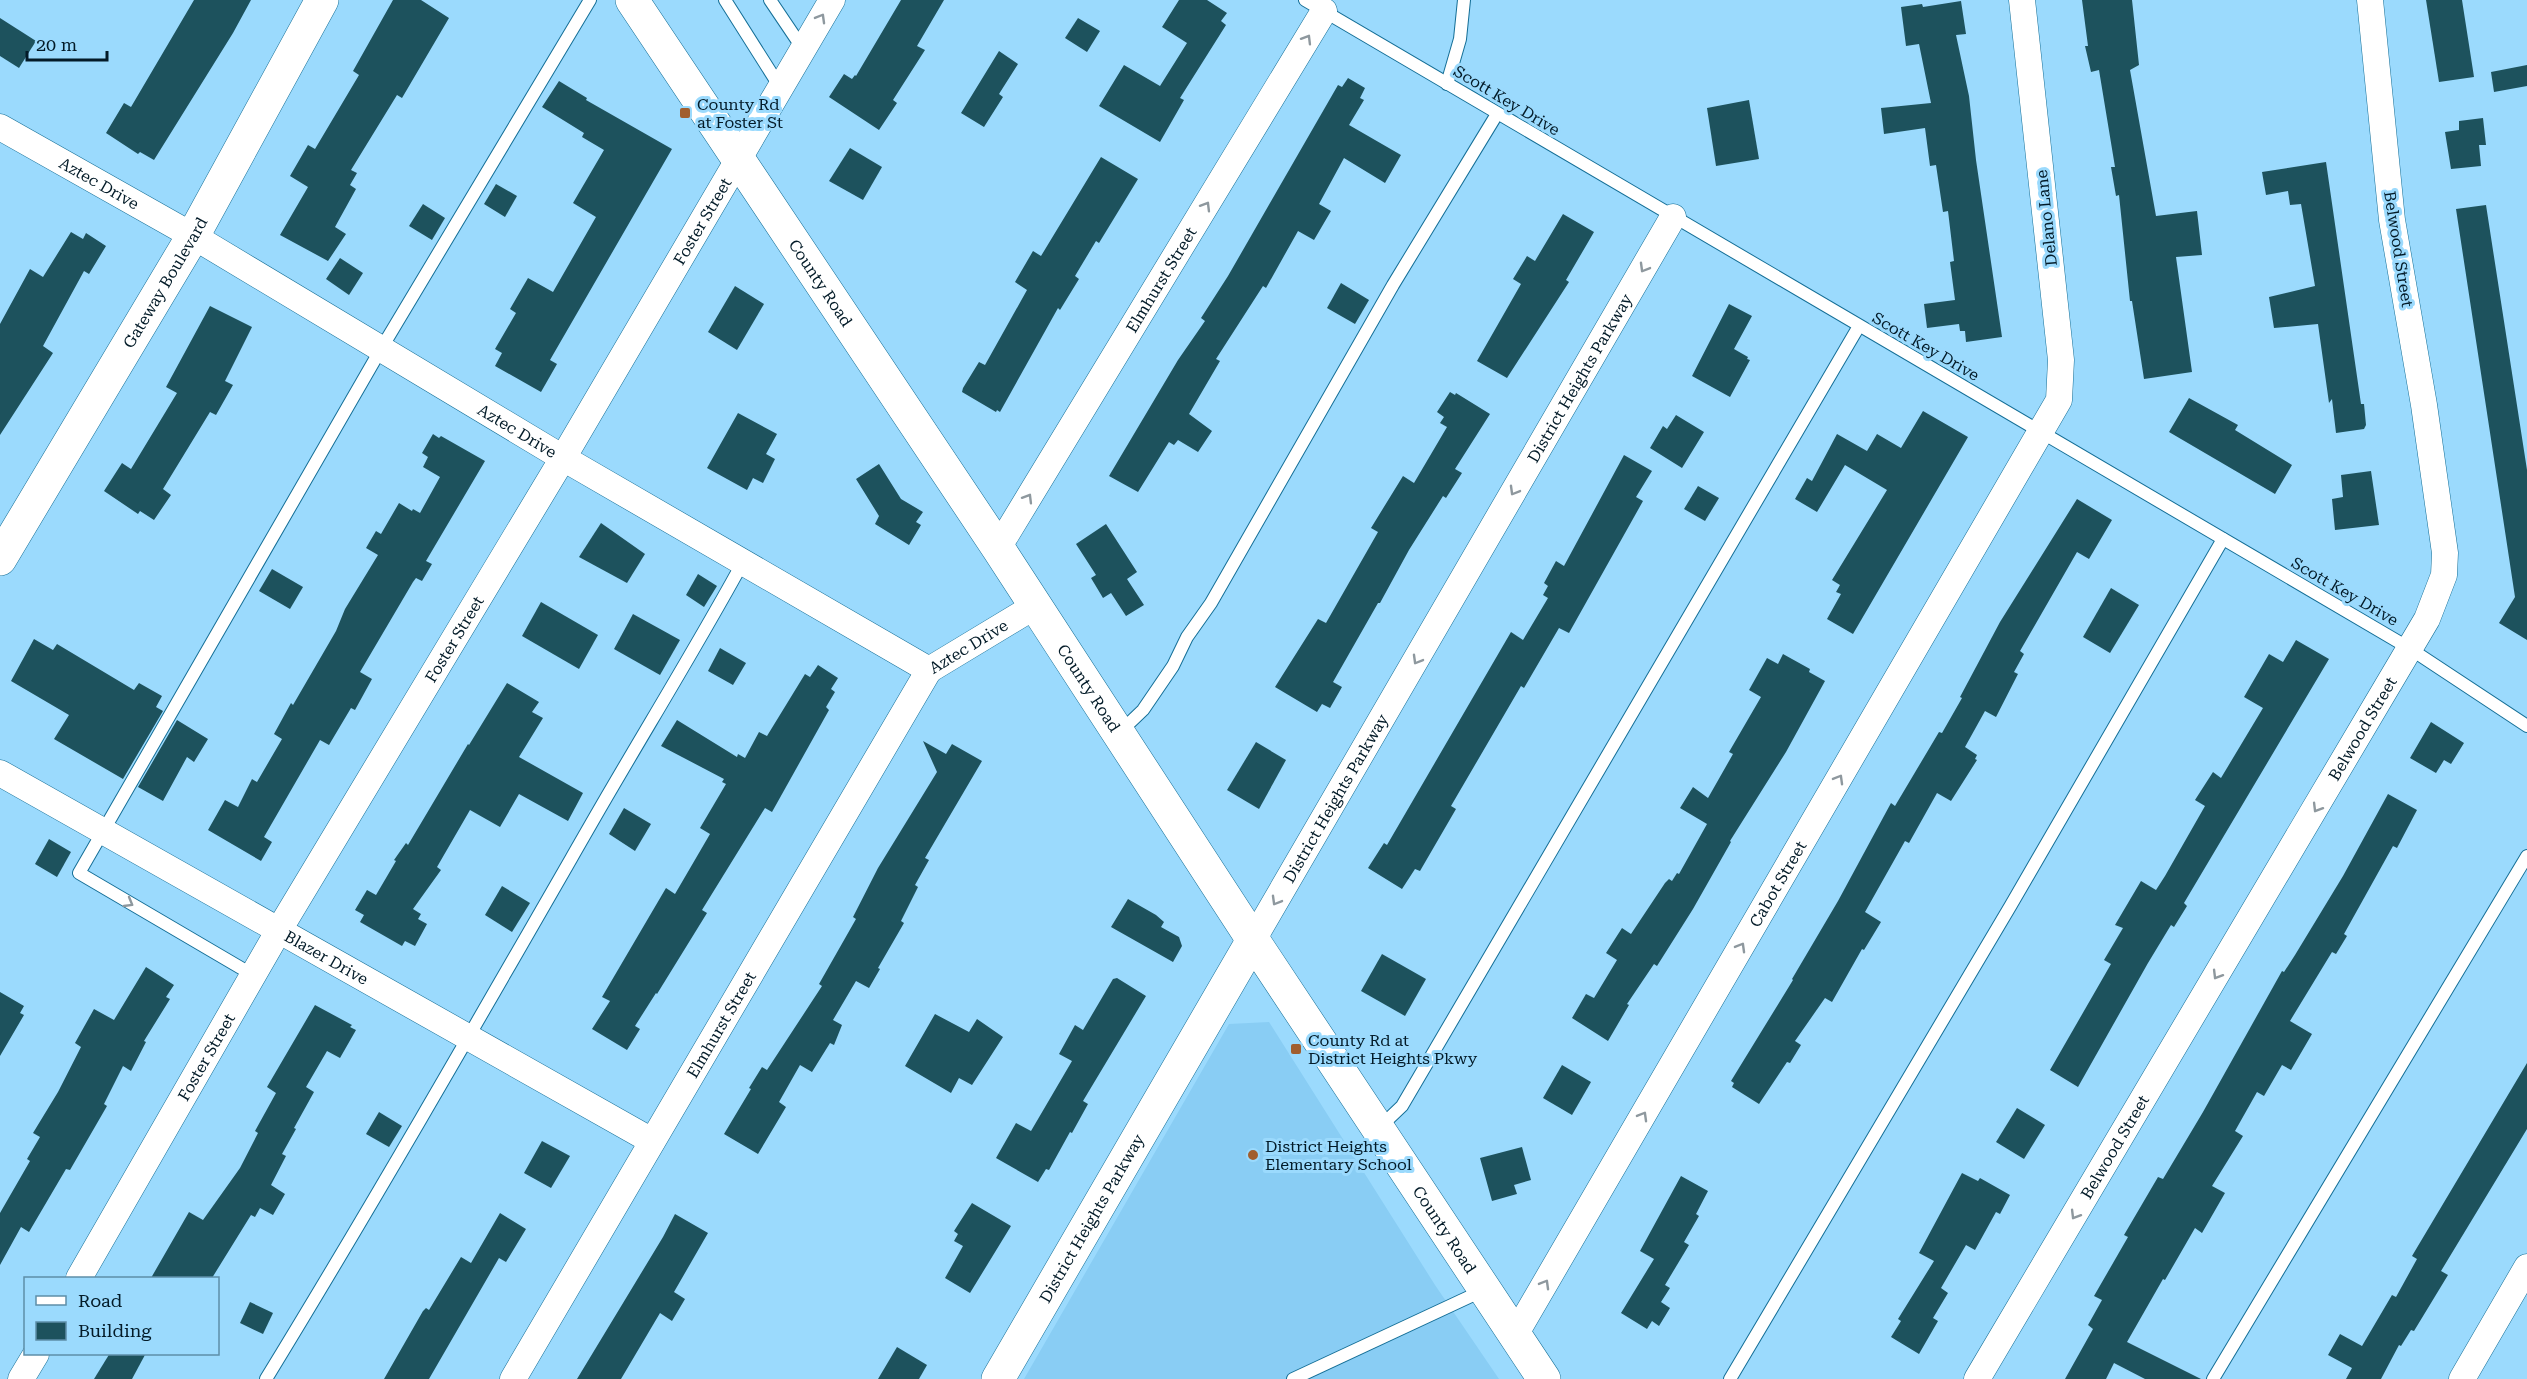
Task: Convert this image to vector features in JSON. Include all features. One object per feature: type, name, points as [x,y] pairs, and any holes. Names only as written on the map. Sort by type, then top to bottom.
[{"type":"street","name":"Gateway Boulevard","points":[[0,559],[193,236],[322,0]]},
{"type":"street","name":"County Road","points":[[632,0],[998,548],[1253,940],[1544,1379]]},
{"type":"street","name":"Foster Street","points":[[80,1277],[279,930],[563,458],[832,0]]},
{"type":"street","name":"Delano Lane","points":[[2022,0],[2061,360],[2059,400],[2041,432]]},
{"type":"street","name":"Belwood Street","points":[[1977,1379],[2409,648],[2437,595],[2444,575],[2445,553],[2424,405],[2392,220],[2370,0]]},
{"type":"street","name":"Elmhurst Street","points":[[998,548],[1314,6]]},
{"type":"street","name":"Aztec Drive","points":[[2,132],[193,236],[563,458],[929,670],[1035,606]]},
{"type":"street","name":"District Heights Parkway","points":[[998,1379],[1673,217]]},
{"type":"street","name":"Cabot Street","points":[[1515,1335],[2041,432]]},
{"type":"street","name":"Elmhurst Street","points":[[513,1379],[929,670]]},
{"type":"street","name":"Blazer Drive","points":[[0,773],[652,1141]]},
{"type":"street","points":[[2462,1379],[2527,1267]]},
{"type":"street","points":[[21,1379],[35,1355]]},
{"type":"lane","points":[[253,975],[79,873],[381,348],[590,0]]},
{"type":"lane","points":[[725,0],[780,87]]},
{"type":"lane","points":[[770,0],[803,49]]},
{"type":"lane","points":[[1447,84],[1460,39],[1464,0]]},
{"type":"lane","name":"Scott Key Drive","points":[[1314,6],[2409,648],[2527,726]]},
{"type":"lane","points":[[1118,734],[1143,710],[1173,666],[1187,637],[1211,603],[1393,285],[1497,114]]},
{"type":"lane","points":[[1378,1129],[1402,1106],[1860,326]]},
{"type":"lane","points":[[1730,1379],[1999,926],[2223,539]]},
{"type":"lane","points":[[266,1379],[470,1038],[597,814],[693,654],[743,562]]},
{"type":"lane","points":[[2213,1379],[2527,856]]},
{"type":"lane","points":[[1293,1379],[1485,1289]]},
{"type":"lane","points":[[1314,1379],[1321,1367]]},
{"type":"shaded area","name":"District Heights Elementary School","points":[[1269,1022],[1435,1285],[1499,1379],[1024,1379],[1229,1024]]},
{"type":"building","points":[[194,0],[251,0],[154,160],[140,152],[138,154],[106,133],[124,103],[131,107]]},
{"type":"building","points":[[393,0],[421,0],[449,18],[402,98],[397,95],[351,170],[357,173],[350,185],[356,189],[335,227],[346,234],[328,261],[280,235],[308,187],[290,176],[308,145],[315,149],[359,75],[353,71]]},
{"type":"building","points":[[901,0],[944,0],[917,46],[925,50],[893,100],[897,103],[879,130],[829,97],[844,74],[852,79],[856,76]]},
{"type":"building","points":[[1179,0],[1207,0],[1227,13],[1221,21],[1226,25],[1180,98],[1184,100],[1160,142],[1099,106],[1124,65],[1160,86],[1187,43],[1162,27]]},
{"type":"building","points":[[2082,0],[2132,0],[2139,65],[2130,70],[2156,216],[2197,211],[2202,255],[2176,257],[2192,372],[2144,379],[2132,301],[2130,301],[2119,195],[2116,196],[2111,167],[2115,167],[2099,70],[2091,72],[2085,46],[2088,46]]},
{"type":"building","points":[[2426,0],[2462,0],[2474,77],[2439,82]]},
{"type":"building","points":[[1961,1],[1966,34],[1956,35],[1969,96],[2002,337],[1966,342],[1965,331],[1960,331],[1959,324],[1927,328],[1924,304],[1955,300],[1950,262],[1954,261],[1948,211],[1943,212],[1936,165],[1930,166],[1925,128],[1884,134],[1881,108],[1931,103],[1919,44],[1906,46],[1901,7],[1922,4],[1923,7]]},
{"type":"building","points":[[0,18],[36,41],[19,68],[0,56]]},
{"type":"building","points":[[1078,18],[1100,31],[1087,52],[1065,38]]},
{"type":"building","points":[[999,51],[1018,64],[999,94],[1003,97],[984,127],[961,113]]},
{"type":"building","points":[[2527,65],[2527,86],[2494,92],[2491,72]]},
{"type":"building","points":[[1348,78],[1365,88],[1360,98],[1364,100],[1349,125],[1401,155],[1385,183],[1344,158],[1319,204],[1331,211],[1314,240],[1298,231],[1266,288],[1263,286],[1216,359],[1220,361],[1189,414],[1212,431],[1198,452],[1178,440],[1174,445],[1169,442],[1138,492],[1109,476],[1178,360],[1205,321],[1201,318],[1228,276],[1338,85],[1342,87]]},
{"type":"building","points":[[559,81],[587,98],[586,100],[672,149],[550,360],[557,364],[541,392],[495,366],[502,353],[495,349],[516,313],[510,309],[528,278],[553,292],[596,217],[573,203],[604,150],[582,137],[584,133],[542,107]]},
{"type":"building","points":[[1749,100],[1759,159],[1716,166],[1707,108]]},
{"type":"building","points":[[2483,118],[2486,145],[2479,145],[2481,166],[2451,169],[2445,132],[2459,130],[2459,121]]},
{"type":"building","points":[[850,148],[882,167],[863,200],[829,181]]},
{"type":"building","points":[[1101,157],[1138,179],[1099,243],[1096,241],[1075,276],[1079,279],[1060,310],[1058,308],[1000,412],[997,410],[996,412],[962,392],[963,388],[979,362],[985,365],[1027,290],[1015,282],[1033,251],[1041,256]]},
{"type":"building","points":[[2326,162],[2366,425],[2364,429],[2336,433],[2332,399],[2329,403],[2318,324],[2274,328],[2269,297],[2315,286],[2301,204],[2290,205],[2288,191],[2266,195],[2262,172]]},
{"type":"building","points":[[496,184],[517,196],[505,217],[484,204]]},
{"type":"building","points":[[423,204],[445,218],[432,240],[409,226]]},
{"type":"building","points":[[2486,205],[2527,470],[2527,640],[2499,623],[2515,597],[2456,209]]},
{"type":"building","points":[[1563,214],[1594,232],[1566,280],[1569,282],[1507,378],[1477,361],[1521,284],[1513,279],[1527,256],[1535,261]]},
{"type":"building","points":[[71,232],[83,239],[86,233],[106,246],[89,274],[84,271],[43,346],[53,353],[0,435],[0,324],[30,269],[43,277]]},
{"type":"building","points":[[340,258],[363,273],[349,295],[326,279]]},
{"type":"building","points":[[1341,283],[1369,300],[1355,324],[1327,308]]},
{"type":"building","points":[[735,286],[764,304],[737,350],[708,332]]},
{"type":"building","points":[[1729,304],[1752,316],[1734,349],[1750,360],[1730,397],[1692,376]]},
{"type":"building","points":[[210,306],[252,327],[225,381],[233,385],[216,415],[210,412],[163,489],[171,495],[154,520],[140,511],[138,514],[104,491],[122,463],[131,469],[177,393],[166,387]]},
{"type":"building","points":[[1450,392],[1455,395],[1456,393],[1490,414],[1455,469],[1462,473],[1446,498],[1443,496],[1409,550],[1333,682],[1342,687],[1330,708],[1322,704],[1317,712],[1275,687],[1318,619],[1326,623],[1378,532],[1371,528],[1403,476],[1414,483],[1447,427],[1440,423],[1444,417],[1437,412]]},
{"type":"building","points":[[2189,398],[2238,425],[2235,430],[2292,465],[2275,494],[2169,432]]},
{"type":"building","points":[[1923,411],[1968,437],[1853,634],[1827,619],[1841,594],[1836,592],[1840,585],[1832,580],[1887,490],[1845,465],[1817,512],[1795,499],[1807,478],[1812,481],[1837,434],[1867,451],[1877,434],[1901,448]]},
{"type":"building","points":[[738,413],[777,434],[766,454],[775,459],[763,483],[753,478],[747,490],[707,468]]},
{"type":"building","points":[[1676,415],[1704,432],[1682,468],[1650,448],[1663,426],[1667,429]]},
{"type":"building","points":[[433,434],[439,438],[441,436],[485,461],[426,561],[432,564],[422,581],[416,578],[413,582],[360,672],[372,679],[355,710],[351,708],[329,745],[320,740],[264,837],[272,842],[261,861],[208,830],[225,800],[238,807],[252,779],[257,782],[282,739],[274,734],[336,631],[345,609],[378,555],[366,548],[376,531],[381,534],[399,503],[420,513],[440,477],[423,467],[428,457],[422,453]]},
{"type":"building","points":[[1624,455],[1652,471],[1636,497],[1643,501],[1569,633],[1559,628],[1524,688],[1521,686],[1451,806],[1456,809],[1420,871],[1415,869],[1402,889],[1368,868],[1384,843],[1387,845],[1511,632],[1523,640],[1548,598],[1543,595],[1548,586],[1544,583],[1556,561],[1564,566]]},
{"type":"building","points":[[879,464],[901,499],[923,512],[916,522],[921,525],[909,545],[875,524],[879,516],[856,479]]},
{"type":"building","points":[[2371,471],[2379,525],[2335,530],[2332,499],[2343,497],[2341,475]]},
{"type":"building","points":[[1698,486],[1719,498],[1705,521],[1684,509]]},
{"type":"building","points":[[2077,499],[2112,520],[2089,559],[2077,552],[2020,651],[2024,654],[2014,672],[2018,674],[1996,717],[1985,711],[1965,747],[1977,755],[1975,759],[1977,760],[1951,801],[1937,793],[1909,843],[1905,841],[1865,912],[1881,922],[1864,950],[1862,949],[1832,1002],[1825,998],[1795,1041],[1801,1045],[1759,1104],[1732,1087],[1734,1083],[1731,1081],[1793,980],[1891,803],[1895,806],[1939,732],[1942,733],[2000,622]]},
{"type":"building","points":[[601,523],[645,554],[627,583],[579,557]]},
{"type":"building","points":[[1106,524],[1137,572],[1127,579],[1144,605],[1126,616],[1111,593],[1103,598],[1091,578],[1096,575],[1076,544]]},
{"type":"building","points":[[272,569],[303,587],[290,609],[259,591]]},
{"type":"building","points":[[698,574],[717,586],[704,607],[686,595]]},
{"type":"building","points":[[2111,588],[2139,605],[2110,653],[2083,637]]},
{"type":"building","points":[[541,602],[598,635],[579,669],[522,636]]},
{"type":"building","points":[[633,614],[680,640],[660,675],[614,649]]},
{"type":"building","points":[[34,639],[53,650],[57,644],[134,690],[139,683],[162,696],[156,707],[163,711],[123,779],[54,739],[69,715],[11,681]]},
{"type":"building","points":[[2296,640],[2329,659],[2184,903],[2187,906],[2174,927],[2171,925],[2148,963],[2078,1087],[2050,1070],[2111,964],[2104,960],[2123,928],[2115,925],[2141,881],[2156,890],[2165,876],[2205,806],[2195,800],[2213,772],[2221,778],[2263,708],[2244,697],[2269,654],[2283,662]]},
{"type":"building","points":[[720,648],[746,663],[733,685],[708,671]]},
{"type":"building","points":[[1783,654],[1810,669],[1809,672],[1825,681],[1786,752],[1730,841],[1693,909],[1657,966],[1654,964],[1627,1004],[1629,1005],[1608,1041],[1572,1018],[1586,994],[1594,998],[1617,960],[1606,953],[1622,928],[1631,934],[1665,883],[1669,879],[1672,881],[1677,873],[1679,874],[1707,824],[1680,808],[1693,787],[1708,798],[1733,754],[1729,752],[1761,697],[1749,690],[1767,658],[1778,664]]},
{"type":"building","points":[[818,665],[838,678],[831,689],[835,692],[826,707],[829,710],[772,812],[765,808],[702,910],[707,913],[635,1026],[640,1029],[627,1050],[592,1029],[610,1001],[602,997],[666,888],[675,894],[710,834],[700,828],[726,784],[722,782],[724,779],[661,746],[677,720],[737,757],[738,754],[745,758],[759,732],[767,736],[805,674],[810,677]]},
{"type":"building","points":[[507,683],[539,702],[532,712],[543,718],[519,757],[583,793],[568,821],[519,794],[500,827],[470,810],[437,867],[441,870],[413,909],[421,914],[418,919],[427,924],[415,946],[405,941],[402,946],[360,922],[364,915],[355,910],[367,890],[376,895],[396,861],[394,860],[406,843],[408,845]]},
{"type":"building","points":[[177,720],[208,739],[194,762],[187,757],[163,801],[138,787]]},
{"type":"building","points":[[2431,722],[2464,743],[2451,764],[2444,760],[2436,773],[2410,758]]},
{"type":"building","points":[[923,741],[946,754],[952,744],[982,761],[925,858],[929,860],[915,885],[918,887],[901,921],[904,923],[878,968],[880,969],[869,988],[856,981],[833,1020],[842,1025],[834,1045],[830,1043],[812,1072],[800,1065],[779,1102],[786,1107],[758,1154],[724,1134],[762,1067],[767,1070],[822,986],[819,984],[856,919],[853,917],[878,868],[937,772]]},
{"type":"building","points":[[1256,742],[1286,760],[1259,809],[1227,790]]},
{"type":"building","points":[[2388,794],[2417,810],[2397,848],[2393,846],[2344,934],[2347,936],[2336,954],[2332,952],[2290,1021],[2312,1034],[2291,1070],[2282,1065],[2264,1096],[2257,1092],[2235,1131],[2243,1136],[2212,1186],[2225,1193],[2202,1233],[2195,1228],[2127,1342],[2201,1379],[2145,1379],[2114,1363],[2106,1379],[2065,1379],[2093,1329],[2088,1325],[2102,1300],[2094,1296],[2128,1237],[2124,1235],[2158,1177],[2163,1179],[2282,971],[2284,972],[2295,955],[2343,876]]},
{"type":"building","points":[[624,808],[651,824],[635,851],[609,834]]},
{"type":"building","points":[[49,839],[71,852],[57,877],[35,864]]},
{"type":"building","points":[[502,886],[530,903],[512,932],[485,915]]},
{"type":"building","points":[[1128,899],[1156,915],[1164,922],[1161,927],[1179,937],[1182,946],[1173,962],[1111,927]]},
{"type":"building","points":[[1382,954],[1426,979],[1405,1016],[1361,991]]},
{"type":"building","points":[[146,967],[174,985],[166,997],[170,999],[144,1041],[146,1042],[131,1071],[123,1066],[104,1104],[107,1106],[70,1170],[66,1169],[29,1232],[21,1227],[0,1265],[0,1213],[30,1161],[27,1159],[40,1137],[33,1133],[58,1092],[81,1047],[75,1043],[94,1009],[114,1020]]},
{"type":"building","points":[[1117,978],[1146,996],[1083,1101],[1088,1104],[1072,1133],[1070,1132],[1049,1170],[1046,1169],[1038,1182],[996,1158],[1016,1123],[1031,1131],[1072,1061],[1059,1054],[1075,1025],[1083,1030],[1113,979]]},
{"type":"building","points":[[0,992],[24,1006],[20,1013],[24,1015],[0,1056]]},
{"type":"building","points":[[315,1005],[352,1025],[350,1027],[356,1030],[340,1058],[327,1051],[306,1087],[314,1092],[294,1128],[296,1129],[282,1154],[286,1156],[271,1185],[285,1194],[273,1215],[260,1208],[255,1217],[251,1215],[213,1277],[152,1277],[189,1212],[203,1220],[240,1168],[258,1133],[255,1131],[276,1093],[267,1087]]},
{"type":"building","points":[[935,1014],[969,1032],[977,1019],[1003,1037],[972,1085],[959,1078],[951,1093],[905,1066]]},
{"type":"building","points":[[2527,1063],[2527,1129],[2441,1271],[2448,1275],[2414,1331],[2411,1330],[2401,1346],[2399,1345],[2381,1379],[2346,1379],[2352,1368],[2328,1355],[2340,1334],[2362,1346],[2392,1295],[2396,1297],[2417,1259],[2412,1256]]},
{"type":"building","points":[[1562,1065],[1591,1082],[1572,1115],[1543,1098]]},
{"type":"building","points":[[2017,1108],[2045,1125],[2024,1159],[1996,1142]]},
{"type":"building","points":[[379,1112],[402,1126],[389,1147],[366,1134]]},
{"type":"building","points":[[542,1141],[570,1156],[551,1188],[524,1173]]},
{"type":"building","points":[[1522,1147],[1531,1180],[1514,1185],[1517,1194],[1492,1201],[1480,1158]]},
{"type":"building","points":[[1962,1173],[1978,1181],[1980,1178],[2010,1195],[2000,1214],[1996,1212],[1975,1250],[1966,1245],[1941,1288],[1948,1293],[1933,1318],[1938,1321],[1919,1354],[1891,1337],[1901,1321],[1898,1319],[1934,1261],[1919,1253]]},
{"type":"building","points":[[1681,1176],[1708,1191],[1696,1214],[1699,1216],[1684,1242],[1689,1245],[1665,1285],[1670,1288],[1661,1302],[1670,1308],[1659,1326],[1652,1321],[1647,1329],[1621,1313],[1654,1259],[1640,1251]]},
{"type":"building","points":[[972,1203],[1011,1226],[970,1293],[945,1278],[963,1246],[954,1241],[958,1234],[954,1231]]},
{"type":"building","points":[[500,1213],[526,1229],[506,1262],[499,1258],[429,1379],[384,1379],[423,1311],[426,1308],[429,1310],[461,1257],[471,1263]]},
{"type":"building","points":[[675,1214],[708,1233],[674,1292],[685,1299],[672,1321],[660,1313],[621,1379],[577,1379],[663,1237]]},
{"type":"building","points":[[250,1302],[273,1313],[263,1334],[240,1323]]},
{"type":"building","points":[[897,1347],[927,1365],[919,1379],[878,1379]]},
{"type":"building","points":[[109,1355],[145,1355],[132,1379],[94,1379]]},
{"type":"place","name":"County Rd at Foster St","points":[[685,113]]},
{"type":"place","name":"County Rd at District Heights Pkwy","points":[[1296,1049]]},
{"type":"place","name":"District Heights Elementary School","points":[[1253,1155]]}]
